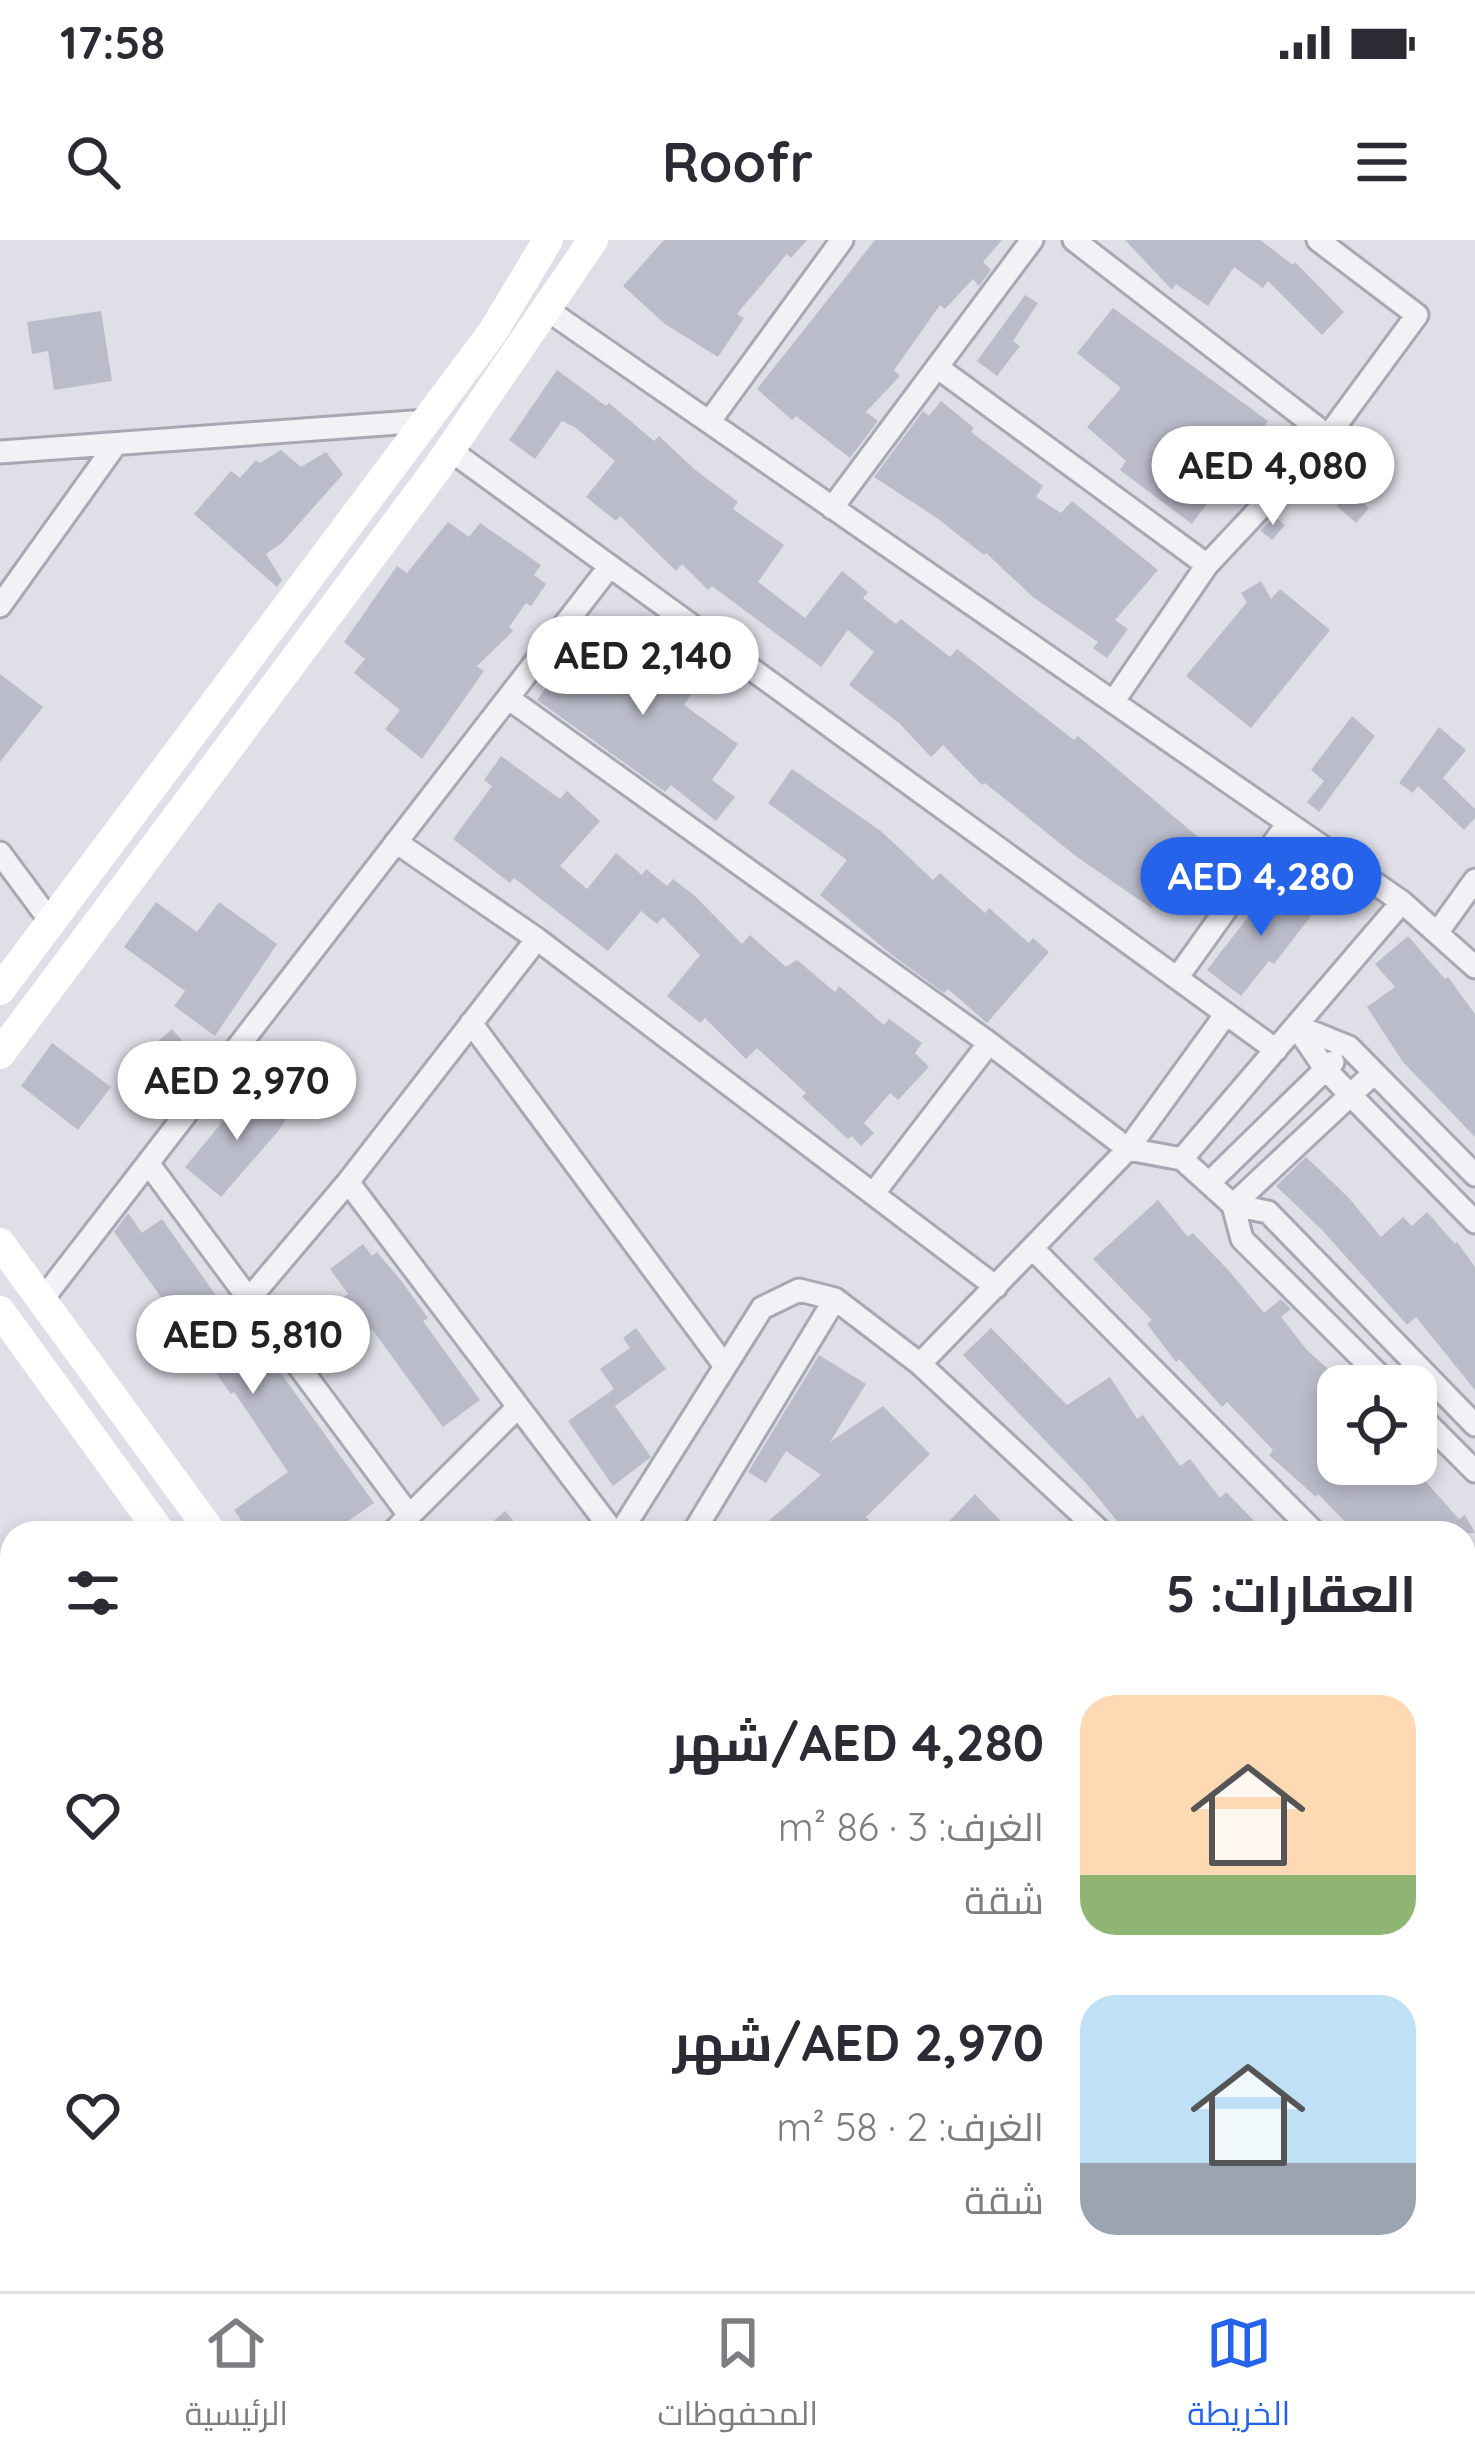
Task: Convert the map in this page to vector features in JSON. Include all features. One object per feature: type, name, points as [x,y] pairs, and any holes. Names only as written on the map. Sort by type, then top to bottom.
[{"type":"street","points":[[0,990],[492,333],[548,240]]},
{"type":"street","points":[[0,1054],[450,450],[593,240]]},
{"type":"street","points":[[709,422],[842,240]]},
{"type":"street","points":[[832,508],[1032,240]]},
{"type":"street","points":[[1074,240],[1328,436]]},
{"type":"street","points":[[1113,702],[1207,565],[1328,436],[1417,315],[1318,240]]},
{"type":"street","points":[[546,309],[1402,902],[1475,967]]},
{"type":"street","points":[[937,368],[1207,565]]},
{"type":"street","points":[[0,452],[427,421]]},
{"type":"street","points":[[0,606],[116,444]]},
{"type":"street","points":[[450,450],[1276,1050]]},
{"type":"street","points":[[42,1300],[610,566]]},
{"type":"street","points":[[508,698],[1128,1149],[1182,1159],[1233,1205],[1268,1212],[1475,1425]]},
{"type":"street","points":[[1177,978],[1288,824]]},
{"type":"street","points":[[397,842],[537,939],[996,1287]]},
{"type":"street","points":[[0,853],[51,922]]},
{"type":"street","points":[[1437,933],[1475,880]]},
{"type":"street","points":[[1182,1159],[1402,902]]},
{"type":"street","points":[[249,1299],[348,1182],[537,939]]},
{"type":"street","points":[[920,1364],[1128,1149],[1226,1014]]},
{"type":"street","points":[[471,1023],[725,1366]]},
{"type":"street","points":[[1296,1026],[1349,1047],[1475,1175]]},
{"type":"street","points":[[1296,1026],[1325,1070],[1475,1222]]},
{"type":"street","points":[[873,1194],[988,1043]]},
{"type":"street","points":[[1209,1184],[1349,1047]]},
{"type":"street","points":[[1233,1205],[1374,1072]]},
{"type":"street","points":[[148,1163],[409,1515]]},
{"type":"street","points":[[348,1182],[608,1521]]},
{"type":"street","points":[[1233,1205],[1242,1239],[1369,1365]]},
{"type":"street","points":[[0,1243],[203,1521]]},
{"type":"street","points":[[1033,1249],[1303,1521]]},
{"type":"street","points":[[625,1521],[762,1309],[800,1290],[835,1299],[920,1364],[1089,1521]]},
{"type":"street","points":[[700,1521],[835,1299]]},
{"type":"street","points":[[0,1311],[152,1521]]},
{"type":"street","points":[[403,1521],[518,1407]]},
{"type":"street","points":[[1437,1433],[1475,1471]]},
{"type":"building","points":[[664,240],[807,240],[791,258],[787,254],[737,314],[744,318],[718,357],[665,324],[623,286]]},
{"type":"building","points":[[875,240],[1002,240],[983,262],[991,270],[979,286],[973,279],[945,309],[940,305],[894,370],[900,376],[866,412],[878,421],[850,458],[796,416],[792,420],[757,389]]},
{"type":"building","points":[[1125,240],[1260,240],[1293,265],[1295,262],[1344,312],[1322,335],[1268,281],[1263,288],[1234,267],[1208,306],[1176,284],[1172,290]]},
{"type":"building","points":[[1025,295],[1038,303],[1013,341],[1020,346],[997,376],[977,361]]},
{"type":"building","points":[[1113,308],[1268,421],[1192,524],[1120,470],[1126,461],[1087,427],[1121,388],[1077,353]]},
{"type":"building","points":[[101,311],[112,381],[54,390],[48,351],[32,354],[27,322]]},
{"type":"building","points":[[557,370],[606,406],[609,403],[654,441],[659,436],[738,502],[733,509],[784,545],[758,582],[805,618],[842,571],[868,592],[863,598],[896,624],[901,619],[950,657],[957,649],[1074,740],[1078,736],[1204,842],[1151,908],[982,785],[943,745],[931,757],[899,723],[849,685],[874,652],[848,630],[821,667],[712,586],[708,590],[682,564],[676,571],[620,516],[616,521],[586,497],[615,461],[576,428],[562,421],[535,459],[509,440]]},
{"type":"building","points":[[941,401],[974,428],[971,432],[1043,486],[1036,497],[1061,513],[1072,501],[1158,570],[1115,620],[1128,629],[1107,658],[1093,648],[1098,642],[1033,597],[986,553],[874,477],[923,411],[929,416]]},
{"type":"building","points":[[281,450],[301,467],[326,452],[343,474],[282,543],[266,554],[282,580],[277,587],[194,514],[231,471],[240,478],[256,460],[260,463]]},
{"type":"building","points":[[1350,491],[1369,508],[1356,523],[1337,506]]},
{"type":"building","points":[[1274,516],[1285,525],[1272,540],[1260,530]]},
{"type":"building","points":[[448,522],[469,537],[480,523],[541,565],[534,575],[546,584],[509,627],[513,631],[477,666],[484,671],[422,759],[385,729],[400,710],[354,673],[365,659],[344,642],[397,566],[407,573]]},
{"type":"building","points":[[1261,581],[1271,599],[1280,589],[1330,630],[1251,728],[1186,676],[1247,602],[1241,593]]},
{"type":"building","points":[[604,625],[649,667],[661,653],[699,683],[684,705],[738,744],[712,780],[735,797],[716,821],[671,785],[665,792],[537,700],[561,667]]},
{"type":"building","points":[[0,674],[43,707],[0,762]]},
{"type":"building","points":[[1352,716],[1375,736],[1319,812],[1307,802],[1324,781],[1311,770]]},
{"type":"building","points":[[1439,727],[1466,750],[1443,778],[1475,809],[1475,818],[1464,830],[1418,786],[1413,793],[1399,783]]},
{"type":"building","points":[[501,756],[560,799],[567,791],[600,821],[560,866],[587,889],[616,853],[642,875],[646,869],[667,886],[673,879],[742,944],[750,935],[786,967],[797,960],[835,992],[839,986],[884,1025],[889,1019],[922,1043],[915,1053],[929,1067],[898,1100],[890,1093],[864,1123],[874,1133],[861,1146],[802,1097],[806,1093],[757,1048],[746,1059],[705,1018],[700,1023],[667,996],[700,955],[663,917],[657,924],[641,911],[608,951],[514,878],[510,883],[453,839],[492,786],[484,780]]},
{"type":"building","points":[[792,769],[882,832],[933,880],[940,873],[985,913],[989,908],[1029,943],[1033,938],[1049,952],[987,1023],[948,989],[944,993],[892,955],[820,895],[847,860],[768,803]]},
{"type":"building","points":[[1275,882],[1314,912],[1274,964],[1269,961],[1241,996],[1207,970]]},
{"type":"building","points":[[156,902],[197,932],[219,902],[277,944],[215,1036],[174,1006],[185,991],[124,947]]},
{"type":"building","points":[[1408,936],[1448,977],[1475,1014],[1475,1137],[1403,1062],[1367,1007],[1395,987],[1375,964]]},
{"type":"building","points":[[172,1029],[197,1058],[171,1080],[146,1052]]},
{"type":"building","points":[[52,1043],[111,1087],[78,1130],[21,1086]]},
{"type":"building","points":[[270,1094],[293,1109],[221,1197],[185,1167],[224,1120],[219,1117],[235,1098],[256,1116]]},
{"type":"building","points":[[1306,1157],[1381,1237],[1403,1217],[1412,1226],[1427,1212],[1457,1242],[1475,1267],[1475,1390],[1416,1317],[1407,1325],[1276,1186]]},
{"type":"building","points":[[1158,1200],[1264,1313],[1281,1299],[1291,1309],[1281,1317],[1324,1365],[1317,1365],[1317,1485],[1429,1485],[1459,1519],[1465,1515],[1468,1521],[1344,1521],[1269,1455],[1273,1450],[1227,1402],[1222,1407],[1179,1359],[1176,1362],[1147,1324],[1152,1320],[1093,1259]]},
{"type":"building","points":[[128,1213],[142,1233],[162,1219],[241,1331],[247,1326],[374,1503],[348,1521],[242,1521],[234,1510],[288,1472],[114,1232]]},
{"type":"building","points":[[363,1244],[372,1256],[377,1252],[403,1283],[428,1318],[423,1321],[480,1400],[443,1427],[372,1329],[331,1359],[306,1324],[348,1294],[330,1269]]},
{"type":"building","points":[[636,1328],[666,1369],[615,1406],[651,1457],[613,1486],[568,1421],[614,1389],[600,1369],[630,1348],[623,1338]]},
{"type":"building","points":[[991,1328],[1067,1405],[1110,1377],[1137,1419],[1143,1415],[1180,1466],[1190,1459],[1220,1498],[1226,1492],[1254,1521],[1117,1521],[963,1355]]},
{"type":"building","points":[[819,1355],[866,1384],[830,1442],[883,1406],[930,1454],[866,1517],[870,1521],[769,1521],[821,1475],[786,1451],[766,1483],[748,1472]]},
{"type":"building","points":[[975,1494],[1001,1521],[949,1521]]},
{"type":"building","points":[[505,1511],[514,1521],[494,1521]]}]
